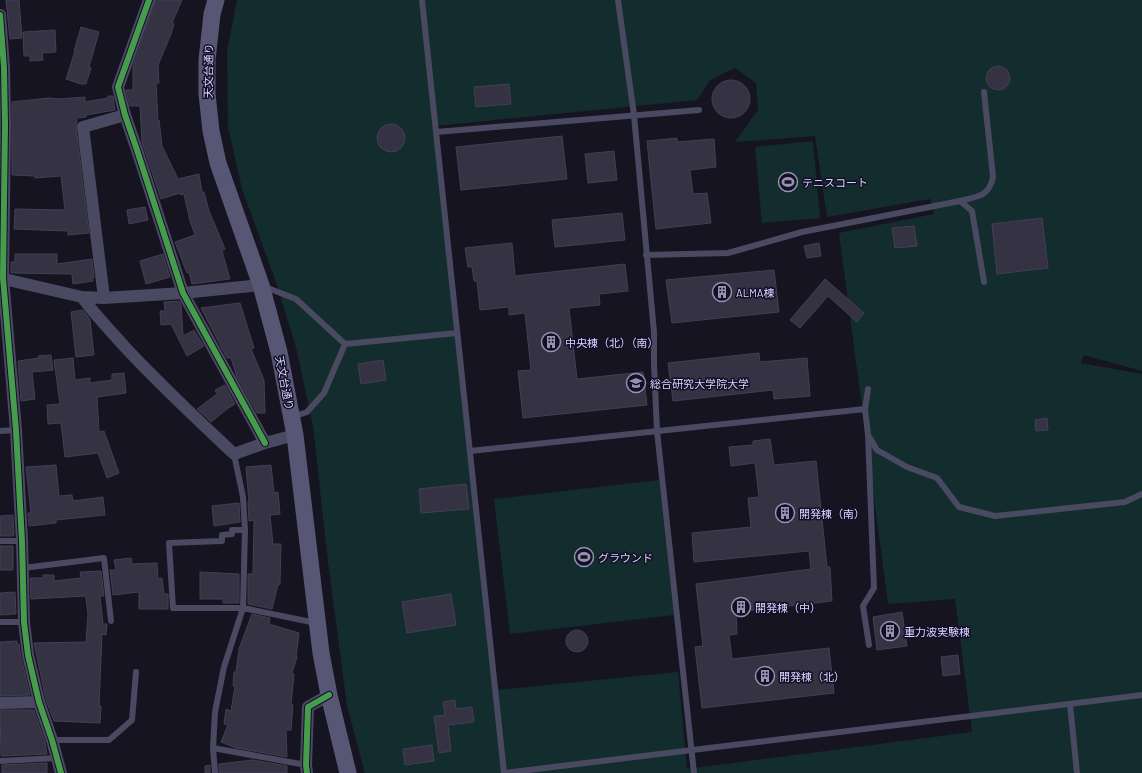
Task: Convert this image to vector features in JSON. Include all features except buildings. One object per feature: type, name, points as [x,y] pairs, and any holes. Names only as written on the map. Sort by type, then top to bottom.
[{"type":"main road","name":"天文台通り","points":[[216,0],[212,14],[206,60],[207,94],[211,131],[218,163],[260,285],[279,352],[295,435],[318,624],[329,694],[348,773]]},
{"type":"street","points":[[149,0],[118,87],[125,115],[138,150],[183,293],[265,443]]},
{"type":"street","points":[[0,21],[4,68],[5,125],[2,278],[16,430],[22,541],[24,622],[28,655],[39,702],[61,773]]},
{"type":"street","points":[[104,298],[83,127],[125,115]]},
{"type":"street","points":[[2,278],[82,297],[104,298],[183,293],[260,285]]},
{"type":"street","points":[[82,297],[93,312],[182,406],[234,454],[265,443],[295,435]]},
{"type":"street","points":[[307,769],[308,707],[329,694]]},
{"type":"street","points":[[0,703],[39,702]]},
{"type":"lane","points":[[422,0],[504,773],[1142,695]]},
{"type":"lane","points":[[618,0],[634,115],[654,332],[657,431],[694,773]]},
{"type":"lane","points":[[646,255],[728,253],[802,232],[960,201],[984,194],[991,186],[993,177],[984,92]]},
{"type":"lane","points":[[436,132],[700,110]]},
{"type":"lane","points":[[960,201],[972,211],[984,282]]},
{"type":"lane","points":[[260,285],[296,300],[345,344],[457,333]]},
{"type":"lane","points":[[292,417],[307,412],[324,393],[345,344]]},
{"type":"lane","points":[[868,389],[865,409],[868,435],[874,588],[863,606],[868,645]]},
{"type":"lane","points":[[470,451],[865,409]]},
{"type":"lane","points":[[0,431],[16,430]]},
{"type":"lane","points":[[868,435],[877,450],[907,467],[937,478],[959,507],[995,516],[1125,502],[1142,494]]},
{"type":"lane","points":[[215,773],[213,748],[215,712],[224,667],[243,608],[245,530],[243,497],[234,454]]},
{"type":"lane","points":[[245,530],[232,530],[232,534],[222,535],[222,541],[169,543],[173,608],[243,608],[318,624]]},
{"type":"lane","points":[[0,541],[22,541]]},
{"type":"lane","points":[[23,568],[104,558],[111,621]]},
{"type":"lane","points":[[0,622],[24,622]]},
{"type":"lane","points":[[52,740],[109,740],[132,720],[136,672]]},
{"type":"lane","points":[[1070,704],[1077,773]]},
{"type":"lane","points":[[213,748],[307,769]]},
{"type":"lane","points":[[0,761],[57,758]]},
{"type":"green space","points":[[237,0],[1142,0],[1142,371],[1084,355],[1081,363],[1142,374],[1142,773],[365,773],[347,706],[328,562],[313,426],[297,351],[276,282],[242,189],[228,127],[227,52]],"holes":[[[735,68],[756,83],[758,110],[735,142],[815,136],[827,217],[930,199],[934,214],[839,233],[888,604],[955,599],[972,732],[687,769],[678,672],[497,690],[435,126],[697,100],[710,80]]]},
{"type":"green space","name":"テニスコート","points":[[813,141],[820,218],[762,223],[755,147]]},
{"type":"green space","name":"グラウンド","points":[[659,480],[674,615],[510,634],[494,499]]},
{"type":"cycle path","points":[[149,0],[118,87],[125,115],[183,293],[265,443]]},
{"type":"cycle path","points":[[0,15],[4,68],[5,125],[3,278],[16,430],[22,541],[24,622],[28,655],[39,702],[61,773]]},
{"type":"cycle path","points":[[307,773],[308,707],[329,695]]},
{"type":"place","name":"テニスコート","points":[[788,182]]},
{"type":"place","name":"ALMA棟","points":[[722,292]]},
{"type":"place","name":"中央棟（北）（南）","points":[[551,342]]},
{"type":"place","name":"総合研究大学院大学","points":[[636,383]]},
{"type":"place","name":"開発棟（南）","points":[[785,513]]},
{"type":"place","name":"グラウンド","points":[[584,557]]},
{"type":"place","name":"開発棟（中）","points":[[741,607]]},
{"type":"place","name":"重力波実験棟","points":[[890,631]]},
{"type":"place","name":"開発棟（北）","points":[[765,676]]}]
